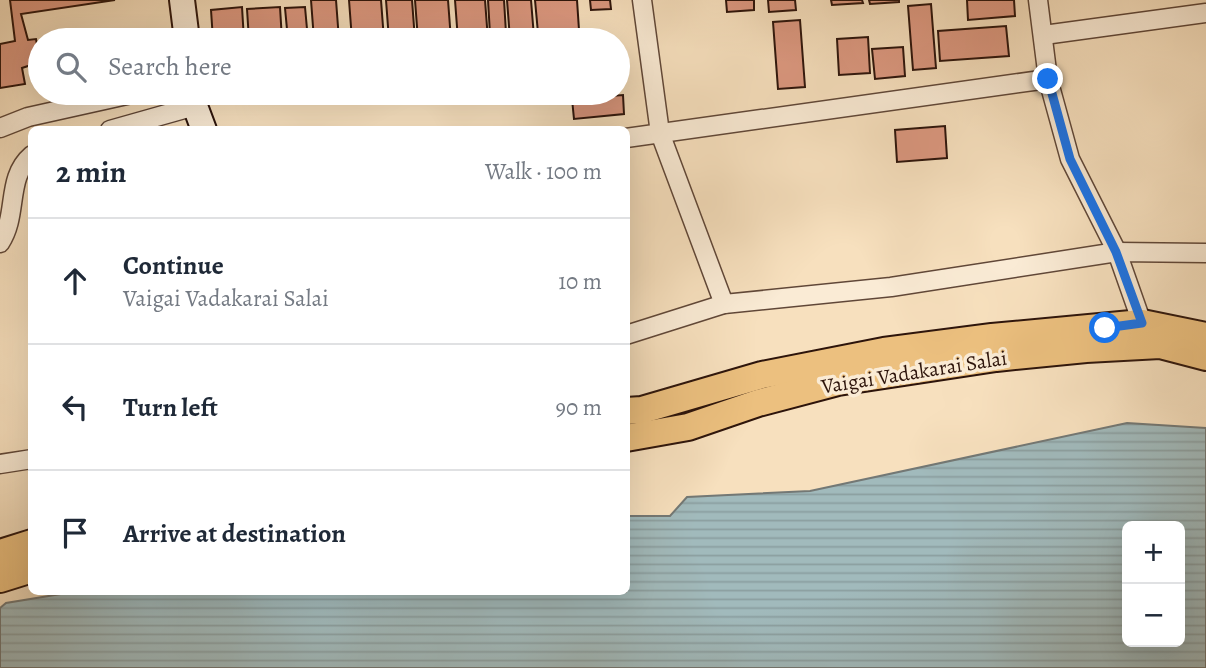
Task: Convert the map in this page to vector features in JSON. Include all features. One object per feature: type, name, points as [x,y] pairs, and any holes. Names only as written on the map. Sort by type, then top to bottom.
[{"type":"main road","name":"Vaigai Vadakarai Salai","points":[[630,411],[642,410],[762,375],[884,351],[992,337],[1142,323],[1206,336]]},
{"type":"main road","name":"Vaigai Vadakarai Salai","points":[[630,437],[688,427],[758,403],[838,382],[996,358],[1160,345],[1206,357]]},
{"type":"main road","points":[[0,552],[28,543]]},
{"type":"main road","points":[[0,579],[28,570]]},
{"type":"street","points":[[182,0],[186,28]]},
{"type":"street","points":[[642,0],[660,134],[724,304]]},
{"type":"street","points":[[1038,0],[1048,79],[1070,159],[1116,252],[1142,323]]},
{"type":"street","points":[[1044,35],[1206,13]]},
{"type":"street","points":[[630,138],[1048,79]]},
{"type":"street","points":[[0,128],[28,117],[82,105]]},
{"type":"street","points":[[121,126],[180,105]]},
{"type":"street","points":[[196,105],[203,126]]},
{"type":"street","points":[[0,243],[11,213],[18,171],[28,160]]},
{"type":"street","points":[[630,334],[724,304],[891,287],[1116,252],[1206,253]]},
{"type":"street","points":[[0,464],[28,460]]},
{"type":"water","points":[[1127,423],[1206,428],[1206,668],[0,668],[0,608],[6,603],[55,595],[630,595],[630,516],[670,516],[687,497],[810,491]]},
{"type":"building","points":[[10,0],[115,0],[21,14],[28,40],[28,66],[22,68],[25,84],[0,88],[0,44],[15,41]]},
{"type":"building","points":[[311,0],[336,0],[338,28],[313,28]]},
{"type":"building","points":[[349,0],[381,0],[383,28],[351,28]]},
{"type":"building","points":[[386,0],[412,0],[414,28],[388,28]]},
{"type":"building","points":[[415,0],[448,0],[450,28],[417,28]]},
{"type":"building","points":[[455,0],[485,0],[487,28],[457,28]]},
{"type":"building","points":[[488,0],[504,0],[506,28],[490,28]]},
{"type":"building","points":[[507,0],[531,0],[533,28],[509,28]]},
{"type":"building","points":[[535,0],[577,0],[579,28],[538,28]]},
{"type":"building","points":[[590,0],[610,0],[611,9],[591,10]]},
{"type":"building","points":[[726,0],[754,0],[754,10],[727,12]]},
{"type":"building","points":[[768,0],[795,0],[796,10],[769,12]]},
{"type":"building","points":[[831,0],[862,0],[863,3],[832,5]]},
{"type":"building","points":[[869,0],[899,0],[899,2],[870,4]]},
{"type":"building","points":[[967,0],[1014,0],[1015,16],[968,20]]},
{"type":"building","points":[[931,4],[936,68],[913,70],[908,6]]},
{"type":"building","points":[[242,7],[243,28],[212,28],[211,10]]},
{"type":"building","points":[[280,7],[281,28],[248,28],[247,9]]},
{"type":"building","points":[[305,7],[307,28],[287,28],[285,8]]},
{"type":"building","points":[[800,20],[805,87],[778,89],[773,22]]},
{"type":"building","points":[[1006,26],[1009,56],[940,61],[938,31]]},
{"type":"building","points":[[868,37],[870,73],[839,75],[837,39]]},
{"type":"building","points":[[903,47],[905,76],[875,79],[872,49]]},
{"type":"building","points":[[573,105],[624,105],[624,114],[574,119]]},
{"type":"building","points":[[945,126],[947,158],[897,162],[895,130]]},
{"type":"route","points":[[1048,79],[1070,159],[1116,252],[1142,323],[1105,328]]}]
